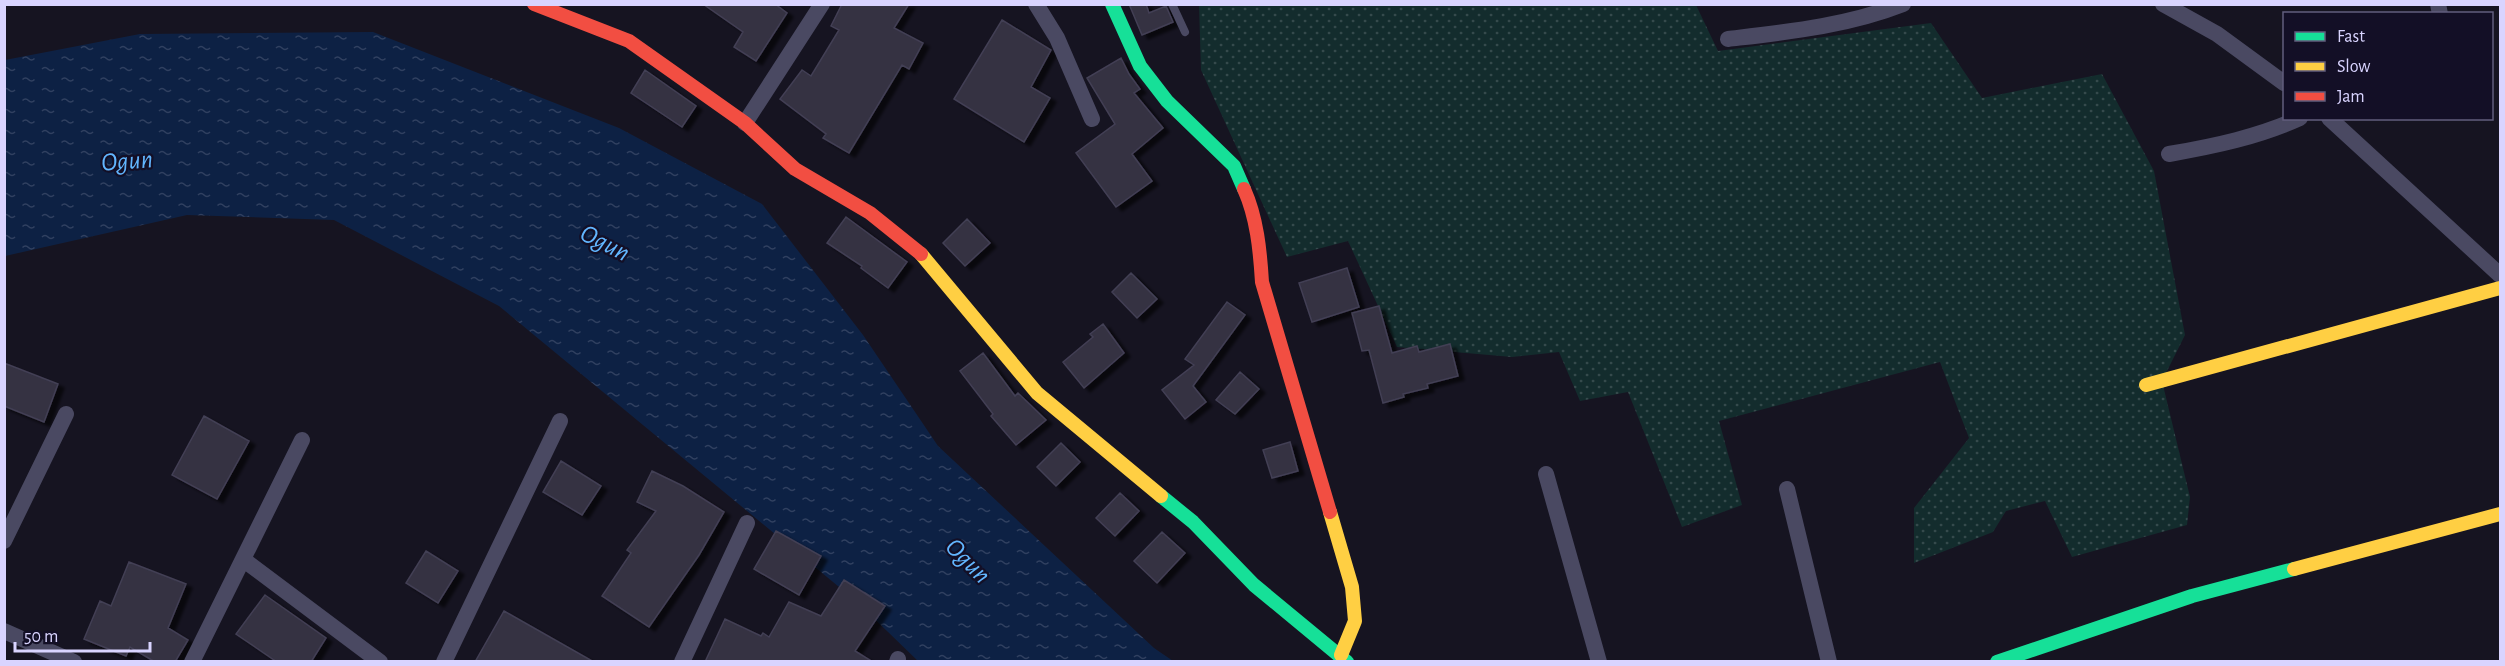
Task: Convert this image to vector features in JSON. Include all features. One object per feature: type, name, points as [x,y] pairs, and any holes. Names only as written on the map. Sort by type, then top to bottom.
[{"type":"street","points":[[534,4],[629,41],[744,123],[795,169],[870,213],[923,256],[1037,393],[1193,522],[1254,585],[1344,658],[1355,621],[1352,587],[1262,282],[1260,246],[1251,204],[1234,166],[1167,102],[1140,66],[1113,4]]},
{"type":"street","points":[[744,123],[822,4]]},
{"type":"street","points":[[1036,4],[1056,38],[1092,119]]},
{"type":"street","points":[[1728,39],[1810,29],[1885,11],[1903,4]]},
{"type":"street","points":[[2163,4],[2217,34],[2283,82]]},
{"type":"street","points":[[2169,154],[2228,144],[2295,120]]},
{"type":"street","points":[[2331,120],[2500,275]]},
{"type":"street","points":[[2146,385],[2500,288]]},
{"type":"street","points":[[4,541],[66,414]]},
{"type":"street","points":[[444,662],[560,421]]},
{"type":"street","points":[[192,662],[302,440]]},
{"type":"street","points":[[1546,474],[1599,662]]},
{"type":"street","points":[[1786,489],[1829,662]]},
{"type":"street","points":[[1997,662],[2192,596],[2500,514]]},
{"type":"street","points":[[682,662],[747,523]]},
{"type":"street","points":[[244,560],[380,662]]},
{"type":"street","points":[[4,631],[74,662]]},
{"type":"lane","points":[[1172,4],[1185,32]]},
{"type":"green space","points":[[1199,5],[1696,5],[1718,51],[1931,23],[1982,98],[2102,74],[2154,171],[2185,335],[2162,381],[2190,497],[2187,525],[2072,557],[2045,501],[2006,511],[1993,532],[1914,563],[1914,508],[1969,438],[1940,362],[1719,421],[1742,505],[1682,527],[1628,392],[1580,401],[1559,352],[1512,357],[1397,347],[1348,241],[1287,257],[1201,70]]},
{"type":"water","name":"Ogun","points":[[373,32],[619,128],[762,204],[863,335],[938,446],[1154,648],[1173,661],[918,661],[856,601],[499,306],[334,220],[187,215],[5,256],[5,60],[140,34]]},
{"type":"building","points":[[703,4],[775,4],[787,13],[756,61],[734,47],[743,32]]},
{"type":"building","points":[[842,4],[909,4],[894,28],[923,43],[909,69],[902,65],[849,153],[823,138],[826,134],[780,99],[802,70],[811,76],[839,30],[831,26]]},
{"type":"building","points":[[1129,4],[1146,4],[1149,13],[1166,6],[1173,22],[1142,35]]},
{"type":"building","points":[[1002,20],[1051,50],[1031,87],[1050,98],[1024,142],[954,99]]},
{"type":"building","points":[[1121,58],[1140,89],[1134,93],[1163,128],[1132,154],[1152,181],[1116,207],[1076,153],[1115,124],[1087,78]]},
{"type":"building","points":[[645,70],[696,106],[682,127],[631,93]]},
{"type":"building","points":[[846,217],[907,262],[888,288],[861,268],[862,266],[827,243]]},
{"type":"building","points":[[967,219],[990,243],[965,266],[943,243]]},
{"type":"building","points":[[1347,268],[1359,307],[1312,322],[1299,283]]},
{"type":"building","points":[[1131,273],[1157,299],[1137,318],[1112,292]]},
{"type":"building","points":[[1227,302],[1245,315],[1193,386],[1206,402],[1185,419],[1162,390],[1194,365],[1185,359]]},
{"type":"building","points":[[1379,306],[1392,353],[1417,346],[1419,352],[1450,344],[1458,376],[1427,384],[1428,388],[1403,394],[1404,397],[1383,403],[1369,350],[1362,351],[1352,313]]},
{"type":"building","points":[[1103,324],[1124,353],[1084,388],[1063,362],[1093,337],[1090,334]]},
{"type":"building","points":[[983,353],[1015,396],[1018,393],[1046,420],[1016,445],[991,416],[993,414],[960,371]]},
{"type":"building","points":[[4,363],[58,384],[44,422],[4,406]]},
{"type":"building","points":[[1240,372],[1259,389],[1235,414],[1216,400]]},
{"type":"building","points":[[204,416],[249,441],[217,499],[172,475]]},
{"type":"building","points":[[1290,442],[1298,471],[1272,478],[1263,450]]},
{"type":"building","points":[[1061,443],[1080,462],[1056,486],[1037,467]]},
{"type":"building","points":[[561,461],[601,486],[582,515],[543,492]]},
{"type":"building","points":[[652,471],[683,486],[724,512],[699,555],[649,627],[602,596],[631,553],[627,550],[656,511],[637,502]]},
{"type":"building","points":[[1120,493],[1139,511],[1115,536],[1096,518]]},
{"type":"building","points":[[776,531],[821,556],[799,595],[754,569]]},
{"type":"building","points":[[1162,532],[1185,553],[1157,583],[1134,561]]},
{"type":"building","points":[[426,551],[458,571],[438,603],[406,583]]},
{"type":"building","points":[[129,562],[186,584],[168,628],[188,640],[175,662],[155,662],[130,647],[126,656],[84,639],[100,601],[111,606]]},
{"type":"building","points":[[844,580],[885,606],[855,651],[873,662],[705,662],[725,619],[761,636],[763,633],[769,637],[789,602],[821,616]]},
{"type":"building","points":[[265,595],[326,638],[311,662],[277,662],[236,634]]},
{"type":"building","points":[[504,611],[594,662],[475,662]]},
{"type":"traffic: fast","points":[[1112,4],[1140,66],[1167,101],[1234,166],[1244,189]]},
{"type":"traffic: fast","points":[[1161,496],[1193,522],[1254,585],[1347,662]]},
{"type":"traffic: fast","points":[[1997,662],[2192,596],[2294,569]]},
{"type":"traffic: slow","points":[[921,254],[1037,393],[1161,496]]},
{"type":"traffic: slow","points":[[2146,385],[2500,288]]},
{"type":"traffic: slow","points":[[1330,512],[1352,587],[1355,621],[1341,655]]},
{"type":"traffic: slow","points":[[2294,569],[2500,514]]},
{"type":"traffic: jam","points":[[534,4],[629,41],[745,123],[795,169],[870,213],[921,254]]},
{"type":"traffic: jam","points":[[1244,189],[1255,223],[1262,282],[1330,512]]}]
